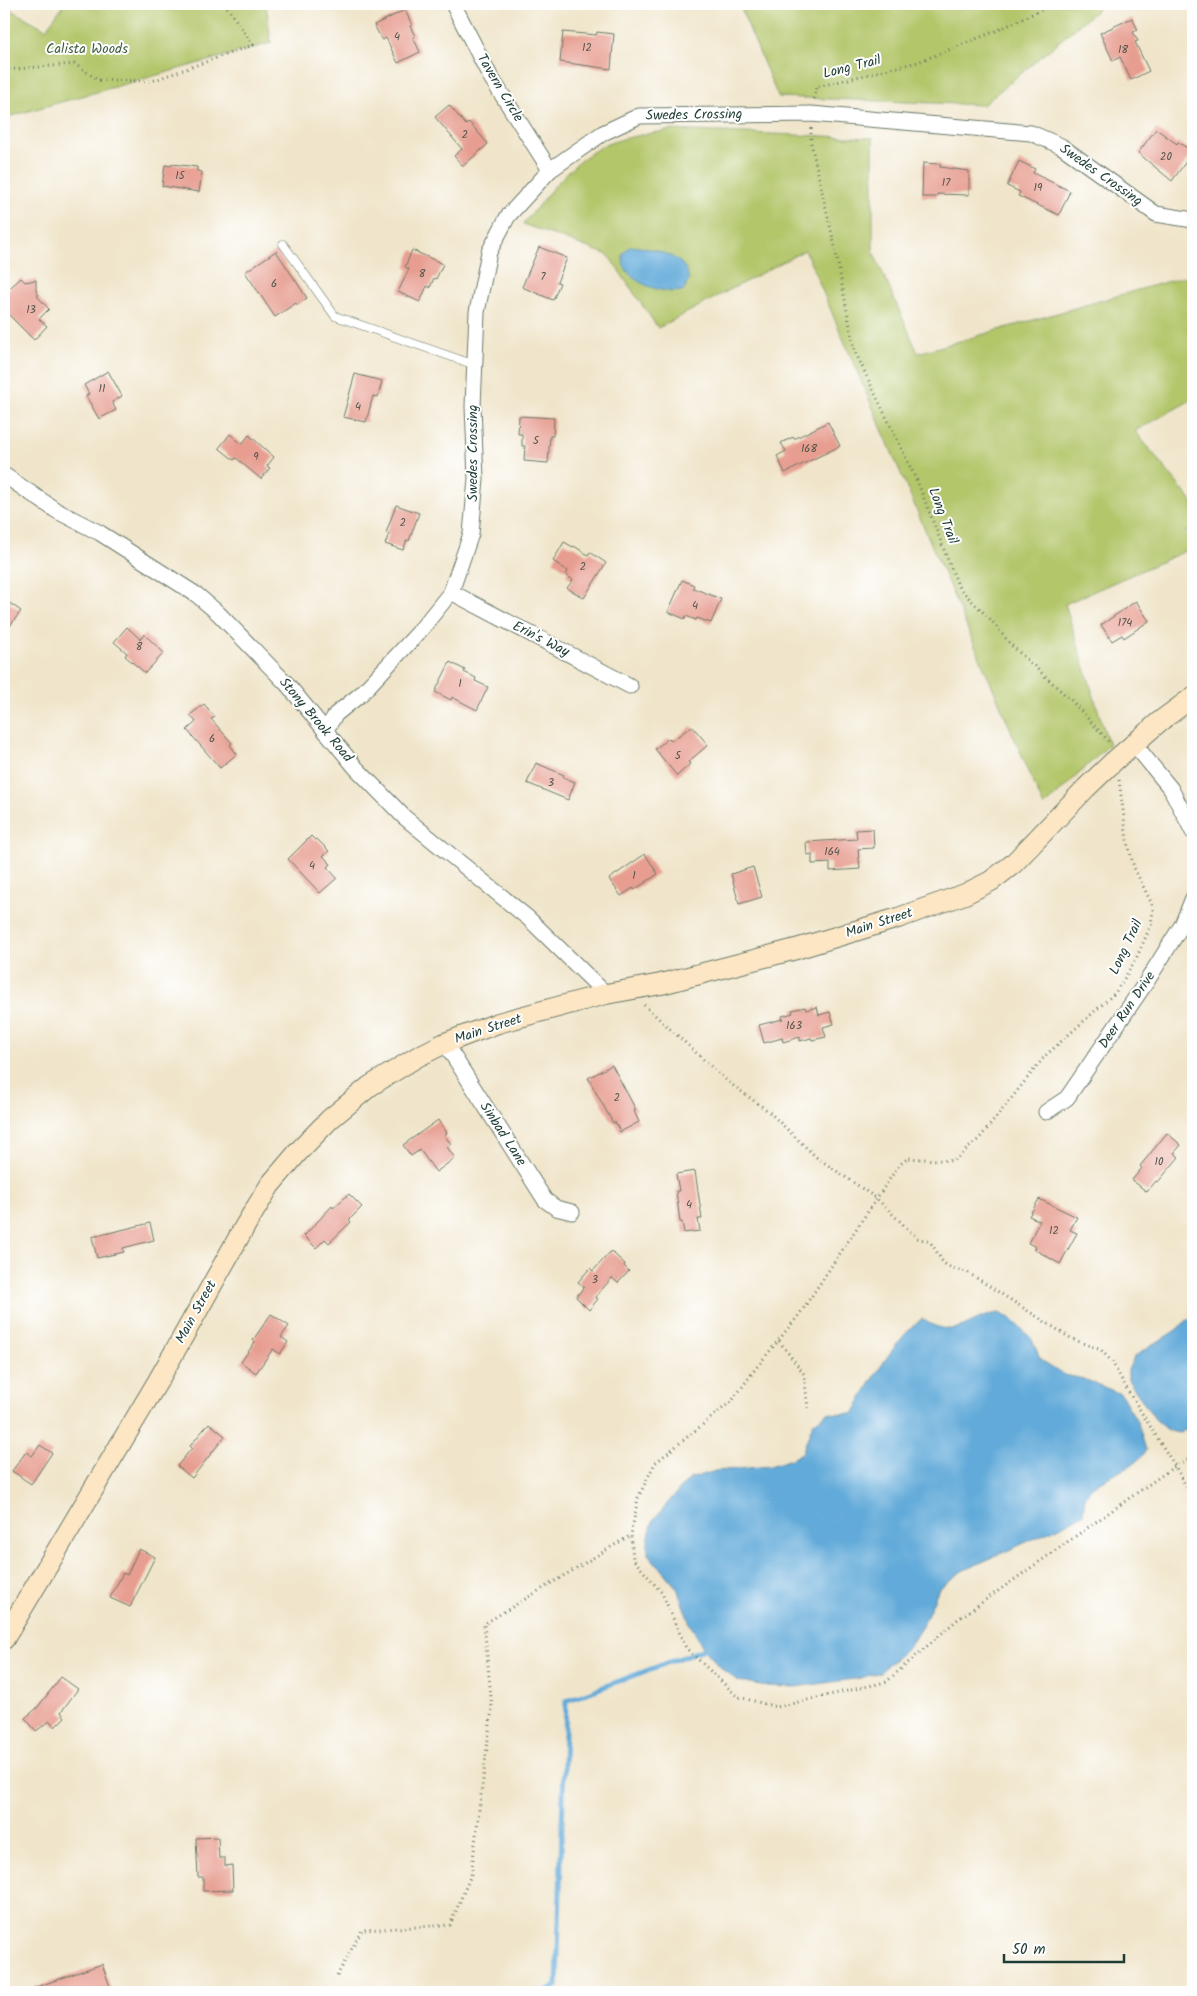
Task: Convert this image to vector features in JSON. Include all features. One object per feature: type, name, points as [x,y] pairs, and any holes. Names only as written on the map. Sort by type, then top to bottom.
[{"type":"main road","name":"Main Street","points":[[4,1639],[158,1381],[270,1185],[330,1119],[370,1086],[417,1057],[445,1043],[498,1023],[606,994],[661,984],[796,949],[898,918],[965,894],[990,881],[1013,864],[1113,762],[1135,745],[1159,722],[1193,697]]},
{"type":"street","name":"Tavern Circle","points":[[453,4],[490,76],[550,170]]},
{"type":"street","name":"Swedes Crossing","points":[[325,731],[336,714],[361,694],[418,633],[451,592],[471,534],[476,479],[473,406],[477,312],[490,252],[508,216],[550,170],[603,133],[639,116],[811,114],[1031,133],[1061,146],[1156,214],[1193,220]]},
{"type":"street","name":"Stony Brook Road","points":[[4,475],[57,511],[100,533],[197,595],[218,613],[287,684],[356,768],[404,817],[528,918],[578,964],[606,994]]},
{"type":"street","name":"Erin's Way","points":[[451,592],[630,686]]},
{"type":"street","points":[[1135,745],[1171,789],[1193,832]]},
{"type":"street","name":"Deer Run Drive","points":[[1046,1112],[1067,1098],[1147,981],[1188,925],[1193,898]]},
{"type":"street","name":"Sinbad Lane","points":[[445,1043],[545,1200],[556,1208],[572,1212]]},
{"type":"lane","points":[[282,244],[335,316],[475,365]]},
{"type":"path","points":[[4,70],[74,64],[99,80],[152,81],[253,45],[225,4]]},
{"type":"path","name":"Long Trail","points":[[876,1198],[899,1164],[908,1158],[953,1160],[979,1139],[1045,1056],[1115,994],[1135,961],[1151,925],[1152,904],[1134,868],[1127,840],[1119,782],[1110,743],[1072,700],[1010,645],[990,620],[959,588],[918,484],[854,352],[834,243],[811,143],[811,114],[816,87],[918,62],[996,31],[1054,4]]},
{"type":"path","points":[[630,990],[727,1081],[768,1111],[816,1157],[876,1198],[918,1238],[930,1242],[944,1264],[967,1272],[1072,1339],[1101,1350],[1112,1362],[1193,1499]]},
{"type":"path","points":[[876,1198],[799,1315],[732,1401],[655,1463],[638,1498],[631,1535],[633,1559],[662,1593],[686,1648],[738,1697],[777,1707],[886,1682],[957,1620],[1175,1466],[1193,1457]]},
{"type":"path","points":[[778,1341],[804,1374],[808,1408]]},
{"type":"path","points":[[337,1976],[362,1930],[450,1926],[471,1875],[492,1708],[484,1624],[631,1535]]},
{"type":"green space","name":"Calista Woods","points":[[64,4],[266,4],[271,43],[4,118],[4,6],[46,29]]},
{"type":"green space","points":[[739,4],[1104,4],[983,105],[778,97]]},
{"type":"green space","points":[[669,130],[873,138],[873,251],[918,353],[1190,275],[1193,281],[1193,399],[1135,431],[1193,503],[1193,528],[1186,532],[1190,549],[1065,604],[1109,745],[1044,807],[805,250],[658,328],[608,255],[523,224],[567,173],[587,155],[614,142]]},
{"type":"water","points":[[630,246],[660,252],[675,258],[681,263],[686,269],[689,280],[683,291],[675,292],[650,287],[628,273],[623,263],[623,254]]},
{"type":"water","points":[[999,1313],[1012,1319],[1031,1338],[1041,1360],[1065,1375],[1084,1379],[1121,1394],[1138,1423],[1146,1450],[1141,1457],[1133,1464],[1098,1483],[1091,1489],[1085,1497],[1083,1514],[1058,1528],[962,1571],[939,1588],[924,1623],[909,1647],[880,1672],[861,1678],[795,1687],[767,1686],[738,1681],[723,1670],[704,1649],[690,1624],[677,1588],[648,1554],[648,1541],[653,1520],[689,1479],[715,1471],[770,1466],[802,1453],[813,1423],[827,1413],[853,1414],[893,1350],[912,1327],[922,1319],[935,1326],[954,1329],[988,1315]]},
{"type":"water","points":[[1193,1315],[1193,1426],[1179,1433],[1169,1431],[1155,1419],[1128,1380],[1128,1370],[1134,1357],[1176,1330]]},
{"type":"building","points":[[405,10],[412,25],[410,26],[415,36],[413,37],[420,52],[398,63],[386,38],[382,40],[374,25]]},
{"type":"building","points":[[1132,18],[1138,30],[1133,32],[1138,41],[1135,42],[1149,71],[1131,80],[1120,57],[1113,61],[1100,33]]},
{"type":"building","points":[[563,32],[596,35],[597,32],[614,34],[611,69],[560,62]]},
{"type":"building","points":[[449,105],[466,125],[469,122],[488,144],[463,166],[454,156],[462,149],[435,117]]},
{"type":"building","points":[[1156,129],[1177,144],[1178,142],[1193,152],[1172,181],[1138,153]]},
{"type":"building","points":[[1019,161],[1035,169],[1033,173],[1070,191],[1059,215],[1018,196],[1020,192],[1007,186]]},
{"type":"building","points":[[923,163],[940,164],[940,167],[969,171],[969,195],[937,194],[937,197],[922,197]]},
{"type":"building","points":[[172,164],[197,167],[197,171],[202,172],[199,192],[162,186],[165,165],[171,166]]},
{"type":"building","points":[[539,247],[567,258],[557,282],[560,283],[553,300],[522,287]]},
{"type":"building","points":[[412,250],[443,264],[430,288],[427,286],[420,302],[398,292],[409,269],[405,267]]},
{"type":"building","points":[[276,251],[307,298],[275,317],[245,272]]},
{"type":"building","points":[[21,278],[25,282],[36,280],[36,291],[39,295],[37,296],[49,309],[39,319],[47,326],[34,340],[4,310],[4,293]]},
{"type":"building","points":[[108,371],[122,396],[112,402],[116,410],[99,419],[86,396],[89,394],[84,385]]},
{"type":"building","points":[[355,374],[382,381],[378,397],[373,396],[366,422],[343,417]]},
{"type":"building","points":[[519,416],[554,418],[553,436],[550,436],[548,463],[524,461],[525,446],[522,446],[522,434],[518,434]]},
{"type":"building","points":[[828,422],[840,446],[785,473],[777,456],[786,451],[781,443],[793,437],[794,439]]},
{"type":"building","points":[[230,434],[242,444],[249,435],[274,457],[267,466],[270,468],[261,479],[236,458],[234,460],[219,448]]},
{"type":"building","points":[[396,505],[419,513],[409,541],[407,540],[403,550],[385,544],[389,534],[386,533]]},
{"type":"building","points":[[564,542],[588,555],[590,552],[606,563],[584,598],[567,588],[573,580],[566,575],[568,571],[553,561]]},
{"type":"building","points":[[682,580],[694,585],[693,588],[721,599],[711,623],[686,616],[685,619],[668,612]]},
{"type":"building","points":[[4,599],[21,611],[4,634]]},
{"type":"building","points":[[1136,601],[1149,621],[1124,638],[1122,635],[1112,641],[1101,625]]},
{"type":"building","points":[[127,627],[140,639],[144,634],[164,653],[145,673],[125,656],[127,653],[114,642]]},
{"type":"building","points":[[450,662],[476,678],[475,681],[488,687],[477,710],[452,697],[451,700],[435,692]]},
{"type":"building","points":[[204,704],[215,717],[211,719],[232,743],[230,745],[237,754],[220,768],[187,730],[196,722],[190,715]]},
{"type":"building","points":[[692,726],[708,745],[688,762],[690,764],[677,776],[655,749],[669,738],[671,741]]},
{"type":"building","points":[[536,763],[575,782],[568,800],[527,783]]},
{"type":"building","points":[[873,829],[874,848],[858,849],[860,869],[830,871],[830,863],[812,864],[812,854],[807,855],[806,842],[857,839],[856,830]]},
{"type":"building","points":[[311,836],[315,840],[317,839],[329,851],[323,856],[331,864],[327,867],[337,878],[320,893],[288,859]]},
{"type":"building","points":[[645,854],[658,874],[621,896],[609,879]]},
{"type":"building","points":[[753,867],[762,897],[739,904],[731,874]]},
{"type":"building","points":[[805,1007],[806,1010],[817,1007],[819,1015],[830,1012],[834,1024],[823,1027],[826,1037],[800,1041],[800,1037],[783,1042],[782,1038],[764,1043],[759,1025],[783,1019],[782,1016],[793,1013],[792,1010]]},
{"type":"building","points":[[612,1065],[636,1110],[634,1111],[639,1122],[620,1132],[588,1078]]},
{"type":"building","points":[[438,1120],[447,1133],[444,1135],[451,1144],[447,1147],[455,1158],[436,1172],[420,1150],[411,1156],[403,1145]]},
{"type":"building","points":[[1167,1133],[1181,1145],[1174,1153],[1179,1157],[1147,1192],[1132,1180],[1142,1168],[1140,1166]]},
{"type":"building","points":[[695,1171],[702,1219],[698,1219],[700,1231],[684,1233],[682,1222],[680,1222],[676,1191],[679,1191],[676,1174]]},
{"type":"building","points":[[349,1194],[362,1207],[349,1220],[351,1222],[329,1243],[325,1239],[316,1248],[304,1236],[332,1206],[333,1208]]},
{"type":"building","points":[[1039,1199],[1077,1217],[1070,1230],[1077,1233],[1060,1264],[1034,1249],[1036,1247],[1028,1243],[1040,1221],[1029,1216]]},
{"type":"building","points":[[150,1223],[154,1240],[123,1248],[124,1252],[97,1258],[92,1237]]},
{"type":"building","points":[[611,1251],[625,1264],[624,1266],[629,1271],[618,1283],[612,1278],[595,1297],[598,1299],[589,1310],[576,1297],[584,1287],[578,1282],[590,1268],[593,1271]]},
{"type":"building","points":[[271,1314],[289,1326],[281,1337],[288,1342],[280,1354],[273,1349],[256,1373],[241,1362]]},
{"type":"building","points":[[209,1423],[225,1436],[192,1478],[177,1466],[192,1448],[190,1446]]},
{"type":"building","points":[[40,1445],[52,1453],[31,1484],[12,1471],[26,1452],[32,1456]]},
{"type":"building","points":[[139,1549],[155,1557],[130,1607],[110,1598],[123,1573],[127,1575]]},
{"type":"building","points":[[61,1677],[78,1689],[61,1712],[65,1717],[55,1727],[50,1721],[36,1731],[25,1718],[37,1708]]},
{"type":"building","points":[[218,1837],[219,1858],[225,1858],[225,1866],[232,1865],[233,1890],[203,1891],[203,1877],[198,1877],[196,1838]]},
{"type":"building","points":[[102,1964],[112,1992],[28,1992],[28,1990]]},
{"type":"waterway","points":[[543,1992],[557,1986],[566,1701],[704,1649]]}]
